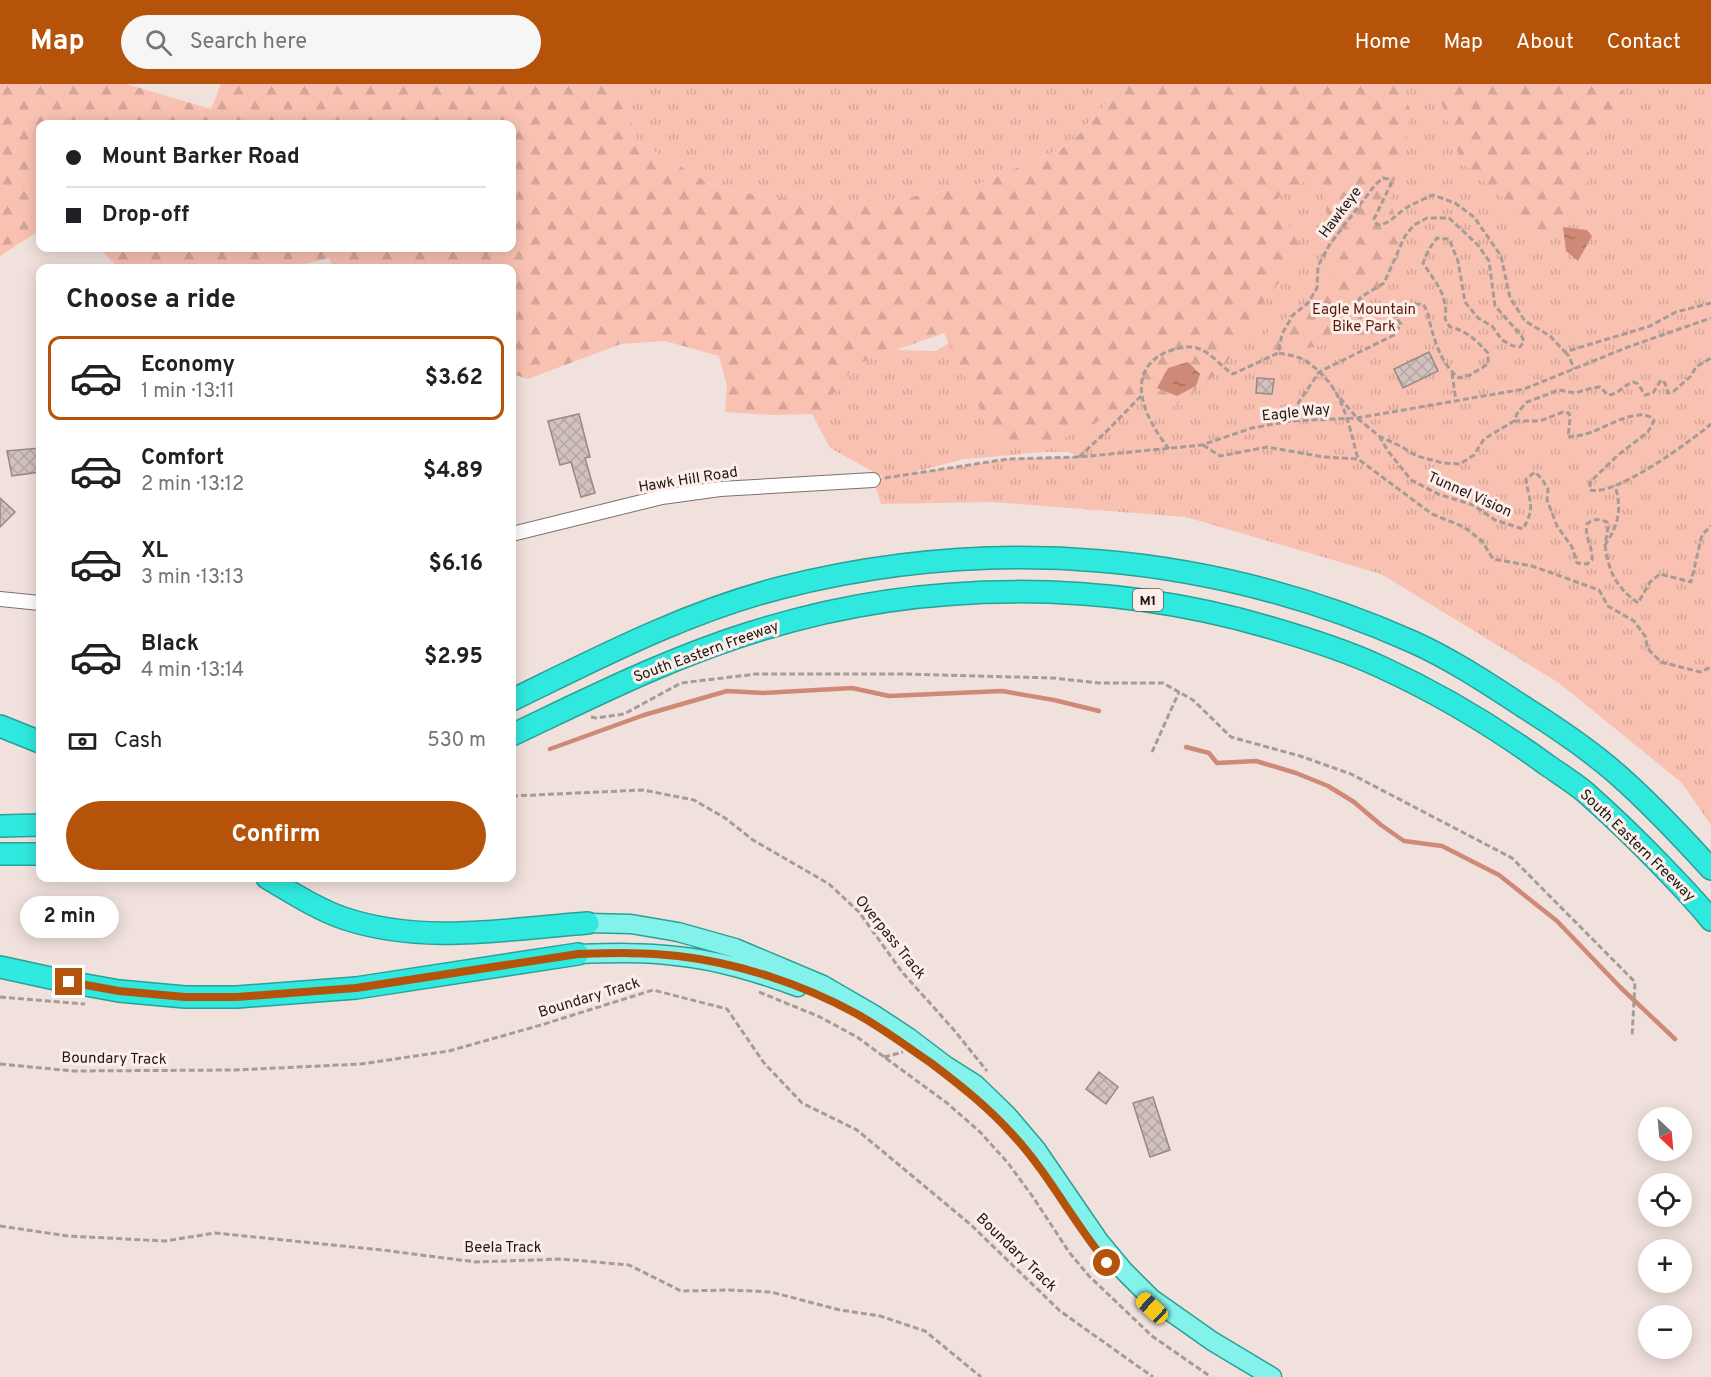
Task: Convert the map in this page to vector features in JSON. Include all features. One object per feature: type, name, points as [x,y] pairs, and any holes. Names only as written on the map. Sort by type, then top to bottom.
[{"type":"highway","name":"M1","points":[[516,698],[604,655],[705,612],[777,589],[852,572],[930,562],[1009,557],[1088,559],[1165,568],[1242,583],[1317,605],[1416,644],[1485,681],[1616,772],[1672,826],[1711,869]]},
{"type":"highway","name":"South Eastern Freeway","points":[[516,733],[617,684],[689,655],[763,628],[841,609],[917,597],[996,591],[1074,593],[1152,601],[1229,615],[1306,638],[1379,665],[1454,703],[1519,744],[1582,790],[1639,843],[1699,904],[1711,920]]},
{"type":"highway","points":[[0,726],[36,740]]},
{"type":"highway","points":[[0,826],[36,825]]},
{"type":"highway","points":[[0,854],[36,854]]},
{"type":"highway","points":[[274,882],[342,918],[379,928],[407,932],[456,933],[588,923]]},
{"type":"highway","points":[[0,967],[119,991],[185,997],[237,997],[356,988],[578,954]]},
{"type":"main road","points":[[588,923],[631,924],[678,932],[735,948],[823,985],[908,1037],[975,1084],[1007,1114],[1036,1149],[1099,1241],[1151,1298],[1212,1341],[1272,1377]]},
{"type":"main road","points":[[578,954],[638,953],[704,960],[769,976],[856,1013],[915,1052],[984,1105],[1014,1136],[1053,1186],[1098,1252],[1129,1287],[1152,1308],[1185,1335],[1256,1377]]},
{"type":"street","name":"Hawk Hill Road","points":[[516,533],[662,497],[720,489],[873,480]]},
{"type":"street","points":[[0,599],[36,603]]},
{"type":"path","name":"Hawkeye","points":[[1278,353],[1282,334],[1293,315],[1308,303],[1317,288],[1318,266],[1330,244],[1375,185],[1383,178],[1388,179],[1390,184],[1374,219],[1377,225],[1383,225],[1395,218],[1403,209],[1433,195],[1455,203],[1474,217],[1501,256],[1510,298],[1525,321],[1550,336],[1565,352]]},
{"type":"path","points":[[1290,421],[1299,402],[1319,372],[1394,335],[1401,324],[1393,314],[1379,308],[1357,318],[1352,309],[1361,297],[1384,283],[1405,236],[1414,225],[1427,219],[1449,218],[1478,245],[1489,261],[1495,306],[1524,341],[1520,347],[1502,340],[1492,326],[1478,318],[1465,302],[1455,251],[1449,239],[1437,238],[1423,263],[1447,306],[1445,319],[1450,327],[1462,330],[1474,338],[1488,353],[1488,364],[1481,370],[1459,378],[1451,372],[1442,358],[1433,337],[1429,312],[1423,304],[1413,304],[1393,314]]},
{"type":"path","points":[[1574,369],[1565,352],[1642,328],[1676,312],[1711,303]]},
{"type":"path","name":"Eagle Way","points":[[873,480],[1008,459],[1079,457],[1202,445],[1252,428],[1290,421],[1347,419],[1524,389],[1628,347],[1711,318]]},
{"type":"path","points":[[1169,449],[1150,420],[1142,395],[1142,381],[1147,365],[1164,352],[1192,347],[1213,356],[1223,369],[1233,374],[1278,353],[1305,360],[1328,379],[1340,398],[1379,436],[1417,456],[1443,463],[1460,464],[1474,455],[1484,439],[1514,421],[1540,422],[1563,412],[1569,413],[1568,437],[1589,433],[1635,416],[1650,416],[1654,421],[1648,432],[1618,455],[1590,482],[1590,490],[1596,491],[1615,485],[1656,465],[1711,424]]},
{"type":"path","points":[[1514,421],[1527,402],[1559,390],[1575,393],[1600,387],[1608,395],[1612,395],[1628,383],[1634,382],[1645,395],[1653,393],[1660,380],[1665,383],[1668,393],[1674,391],[1691,376],[1696,367],[1711,358]]},
{"type":"path","points":[[1451,372],[1456,401]]},
{"type":"path","points":[[1079,457],[1142,395]]},
{"type":"path","points":[[1202,445],[1220,456],[1267,447],[1324,458],[1358,459],[1340,398]]},
{"type":"path","name":"Tunnel Vision","points":[[1379,436],[1411,480],[1438,494],[1473,505],[1495,520],[1523,529],[1532,509],[1526,479],[1535,472],[1542,478],[1548,489],[1547,500],[1557,526],[1572,547],[1576,563],[1587,564],[1592,560],[1593,552],[1586,530],[1587,524],[1593,519],[1607,522],[1609,528],[1605,545],[1610,568],[1623,592],[1638,603],[1650,582],[1660,574],[1691,582],[1702,535],[1711,526]]},
{"type":"path","name":"Tunnel Vision","points":[[1358,459],[1432,514],[1464,527],[1482,542],[1493,559],[1532,566],[1599,590],[1608,606],[1634,621],[1645,636],[1648,649],[1661,662],[1700,672],[1711,667]]},
{"type":"path","points":[[1605,545],[1615,530],[1620,501],[1615,485]]},
{"type":"path","points":[[563,710],[596,718],[624,714],[681,682],[756,674],[904,674],[1053,678],[1099,683],[1163,683],[1193,700],[1231,737],[1300,756],[1351,774],[1512,858],[1635,982],[1632,1037]]},
{"type":"path","points":[[1152,752],[1179,692]]},
{"type":"path","name":"Overpass Track","points":[[516,796],[643,790],[694,800],[724,818],[753,840],[829,884],[859,912],[902,972],[954,1030],[993,1079]]},
{"type":"path","name":"Boundary Track","points":[[0,1064],[74,1071],[235,1070],[361,1064],[449,1051],[652,990],[727,1009],[764,1063],[802,1103],[857,1130],[970,1224],[1060,1311],[1153,1377]]},
{"type":"path","points":[[758,992],[820,1017],[857,1037],[948,1103],[980,1132],[1008,1163],[1069,1252],[1089,1276],[1152,1336],[1211,1377]]},
{"type":"path","points":[[0,997],[91,1005]]},
{"type":"path","points":[[884,1057],[903,1052],[915,1052]]},
{"type":"path","name":"Beela Track","points":[[0,1226],[68,1236],[165,1241],[216,1233],[476,1262],[562,1259],[628,1266],[681,1291],[771,1292],[840,1310],[880,1316],[925,1331],[981,1377]]},
{"type":"green space","points":[[0,84],[126,84],[211,109],[221,84],[627,84],[626,105],[637,141],[712,185],[766,197],[868,204],[975,186],[1069,145],[1124,84],[1399,84],[1410,109],[1407,136],[1390,198],[1395,218],[1405,236],[1384,283],[1357,317],[1369,333],[1261,360],[1269,326],[1293,315],[1308,303],[1317,288],[1335,271],[1324,195],[1304,182],[1275,200],[1303,252],[1263,303],[1223,369],[1173,407],[1142,395],[1094,424],[1052,443],[992,444],[976,399],[944,333],[856,364],[817,414],[774,415],[725,412],[727,386],[719,356],[665,341],[621,344],[528,379],[516,375],[516,264],[332,264],[329,258],[304,264],[115,264],[103,252],[516,252],[516,120],[36,120],[36,233],[0,256]]},
{"type":"green space","points":[[627,84],[1124,84],[1069,145],[975,186],[868,204],[766,197],[712,185],[637,141],[626,105]]},
{"type":"green space","name":"Eagle Mountain Bike Park","points":[[1399,84],[1433,84],[1454,142],[1588,198],[1588,147],[1624,92],[1619,84],[1711,84],[1711,825],[1682,783],[1559,683],[1381,574],[1186,517],[993,502],[881,504],[873,480],[883,477],[830,448],[781,355],[819,348],[936,351],[1346,96],[1410,109]],"holes":[[[1069,452],[1078,457],[1008,459],[907,474],[964,459]]]},
{"type":"green space","points":[[1433,84],[1619,84],[1624,92],[1588,147],[1588,202],[1546,234],[1524,225],[1507,202],[1460,161],[1445,112]]},
{"type":"water","points":[[1563,227],[1587,230],[1592,236],[1578,261],[1566,251]]},
{"type":"water","points":[[1188,362],[1200,374],[1196,386],[1177,396],[1157,388],[1168,368]]},
{"type":"building","points":[[1429,352],[1438,371],[1403,388],[1394,369]]},
{"type":"building","points":[[1257,378],[1274,379],[1272,394],[1256,393]]},
{"type":"building","points":[[579,414],[590,457],[585,458],[595,493],[581,497],[571,462],[560,465],[548,421]]},
{"type":"building","points":[[36,448],[36,473],[12,476],[7,451]]},
{"type":"building","points":[[0,498],[15,512],[0,527]]},
{"type":"building","points":[[1099,1072],[1118,1087],[1106,1104],[1086,1089]]},
{"type":"building","points":[[1153,1097],[1170,1150],[1150,1157],[1133,1103]]},
{"type":"waterway","points":[[550,749],[644,715],[727,691],[763,693],[852,688],[889,696],[1002,691],[1099,711]]},
{"type":"waterway","points":[[1186,747],[1209,753],[1217,763],[1256,761],[1328,786],[1354,802],[1404,841],[1442,846],[1499,875],[1557,921],[1620,987],[1675,1039]]},
{"type":"route","points":[[69,982],[119,991],[185,997],[237,997],[356,988],[578,954],[610,953],[678,956],[769,976],[856,1013],[903,1044],[984,1105],[1034,1161],[1107,1263]]}]
